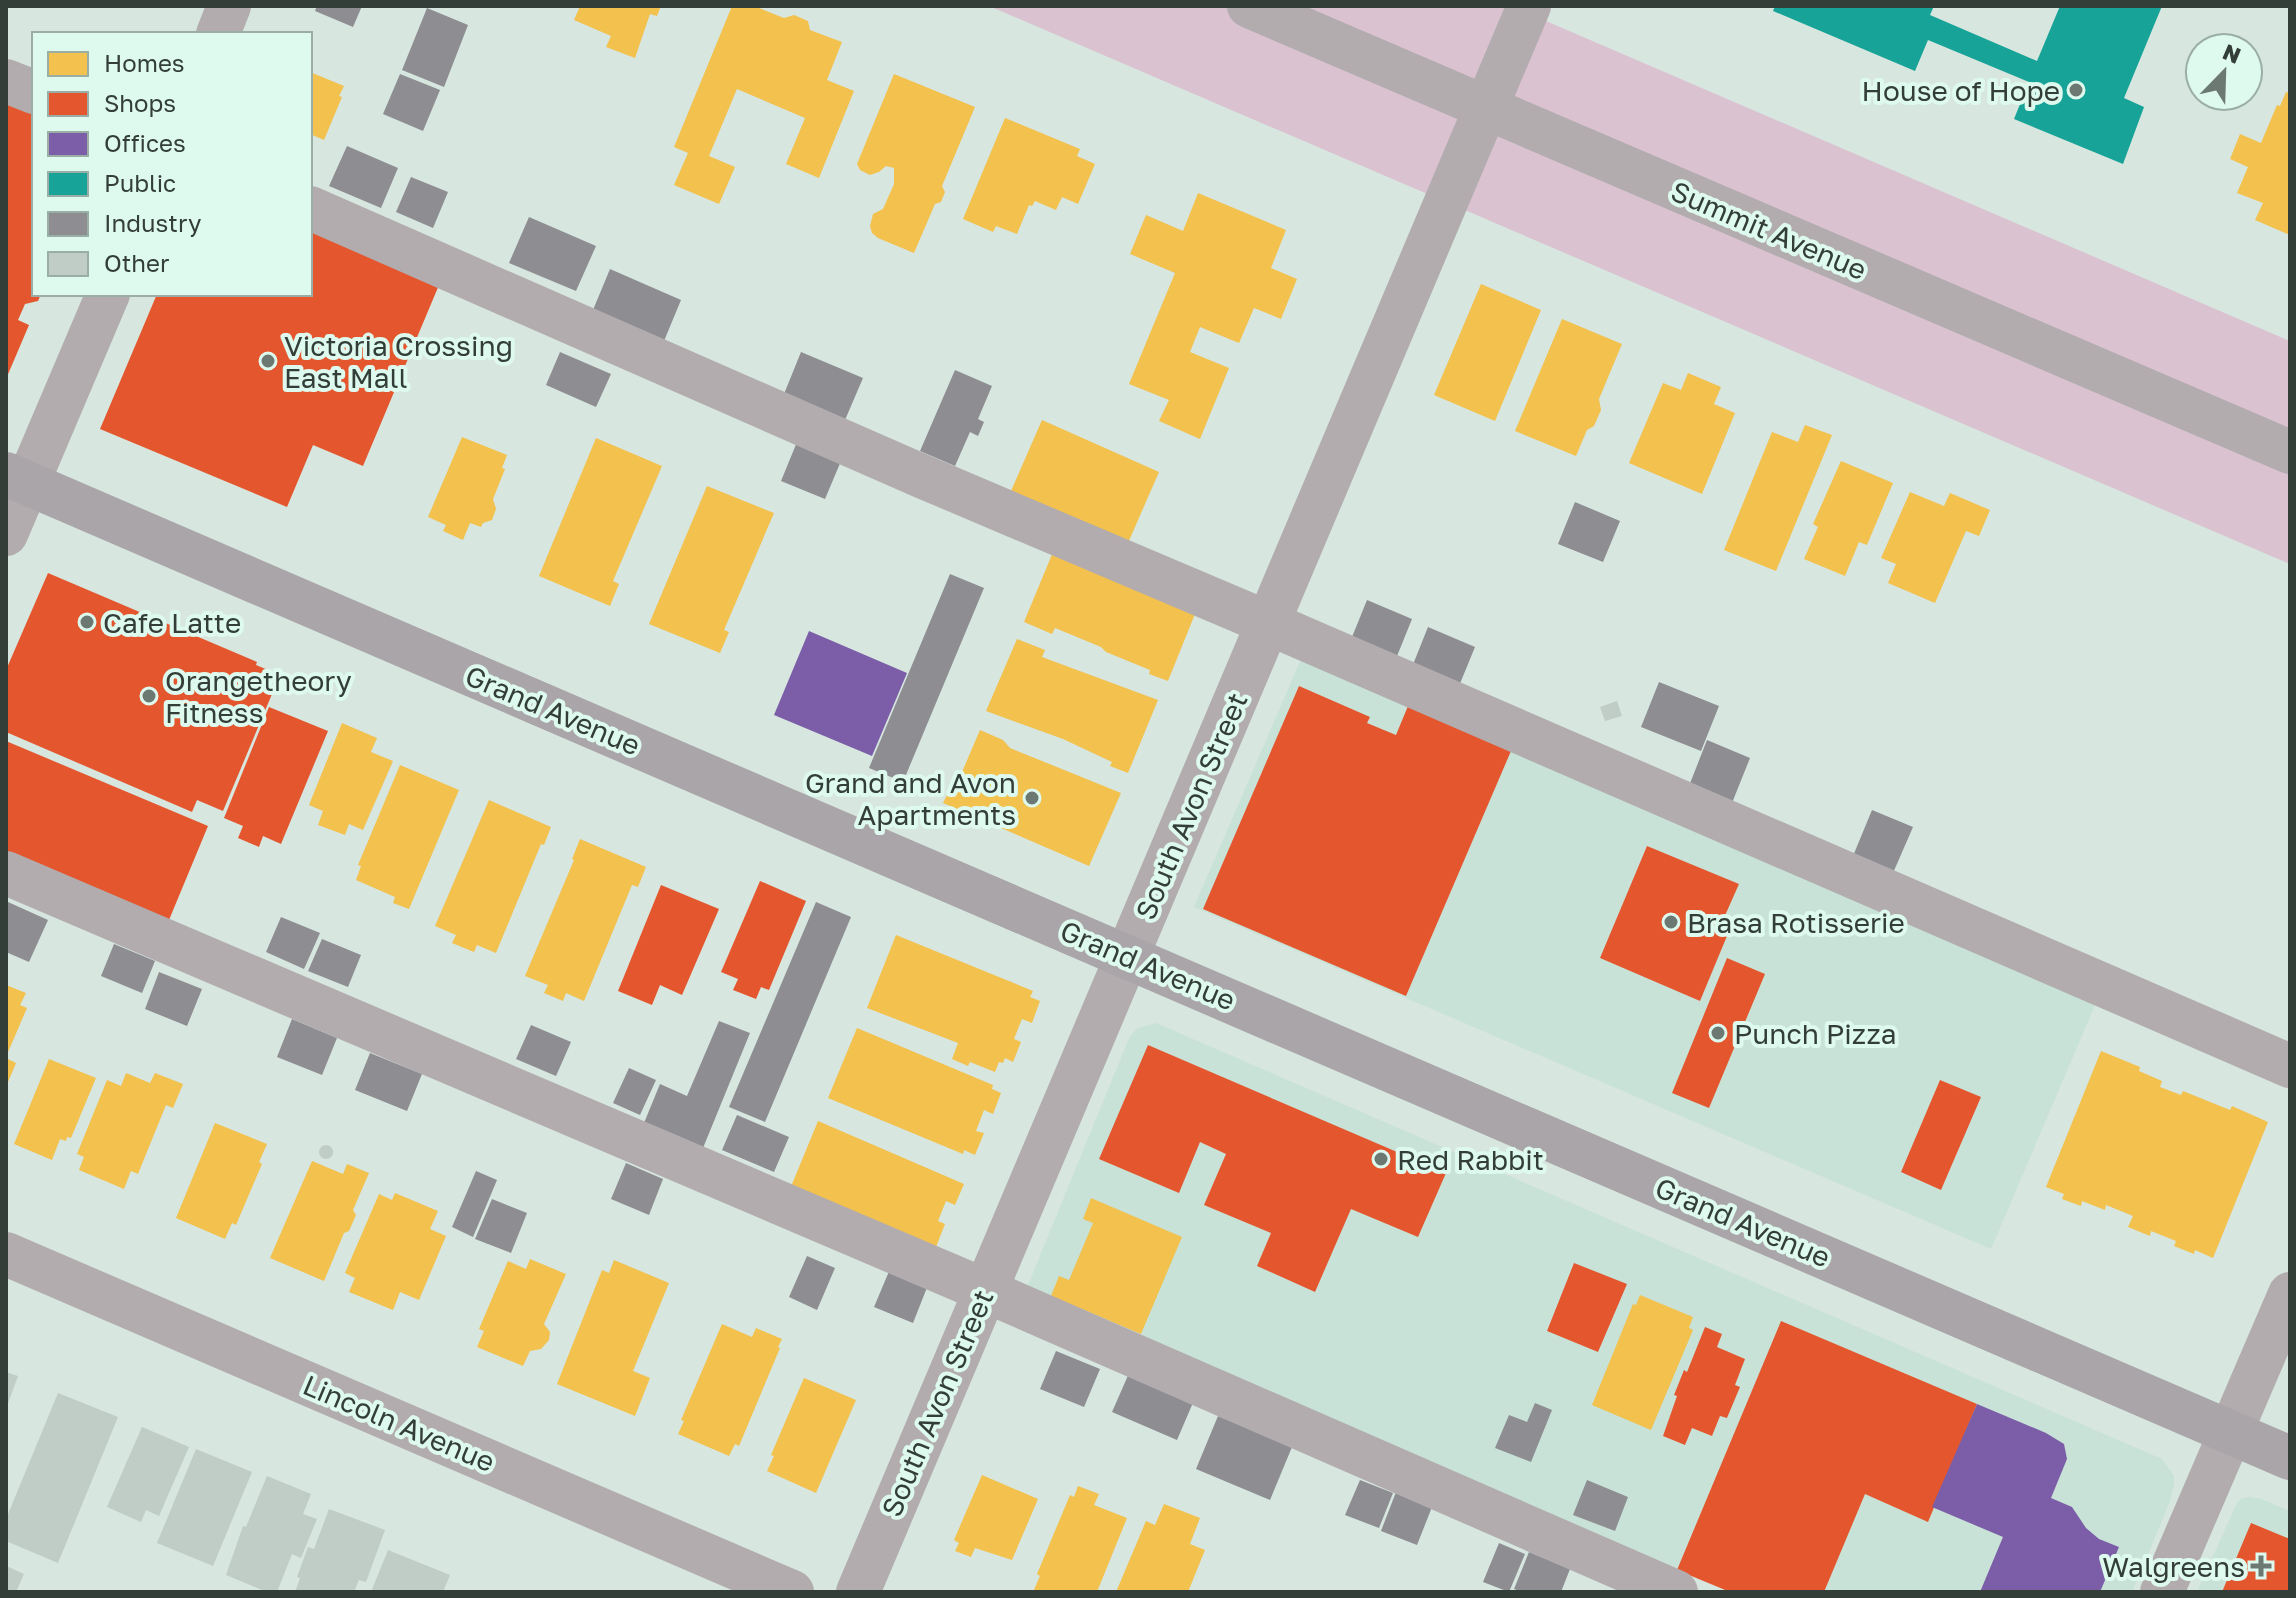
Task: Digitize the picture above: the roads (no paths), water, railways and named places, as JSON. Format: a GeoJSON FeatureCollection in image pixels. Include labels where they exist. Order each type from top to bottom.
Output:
{"type":"FeatureCollection","features":[{"type":"Feature","properties":{"kind":"main road","name":"Grand Avenue"},"geometry":{"type":"LineString","coordinates":[[17,479],[2290,1458]]}},
{"type":"Feature","properties":{"kind":"street"},"geometry":{"type":"LineString","coordinates":[[219,32],[229,6]]}},
{"type":"Feature","properties":{"kind":"street","name":"Summit Avenue"},"geometry":{"type":"LineString","coordinates":[[1249,6],[2290,452]]}},
{"type":"Feature","properties":{"kind":"street","name":"South Avon Street"},"geometry":{"type":"LineString","coordinates":[[858,1592],[1529,6]]}},
{"type":"Feature","properties":{"kind":"street"},"geometry":{"type":"LineString","coordinates":[[6,81],[32,91]]}},
{"type":"Feature","properties":{"kind":"street"},"geometry":{"type":"LineString","coordinates":[[312,209],[911,472],[1268,623],[2290,1066]]}},
{"type":"Feature","properties":{"kind":"street"},"geometry":{"type":"LineString","coordinates":[[6,534],[17,479],[107,296]]}},
{"type":"Feature","properties":{"kind":"street"},"geometry":{"type":"LineString","coordinates":[[6,873],[984,1290],[1676,1592]]}},
{"type":"Feature","properties":{"kind":"street","name":"Lincoln Avenue"},"geometry":{"type":"LineString","coordinates":[[6,1254],[792,1592]]}},
{"type":"Feature","properties":{"kind":"street"},"geometry":{"type":"LineString","coordinates":[[2162,1592],[2290,1294]]}},
{"type":"Feature","properties":{"kind":"place","name":"House of Hope"},"geometry":{"type":"Point","coordinates":[2076,90]}},
{"type":"Feature","properties":{"kind":"place","name":"Victoria Crossing East Mall"},"geometry":{"type":"Point","coordinates":[268,361]}},
{"type":"Feature","properties":{"kind":"place","name":"Cafe Latte"},"geometry":{"type":"Point","coordinates":[87,622]}},
{"type":"Feature","properties":{"kind":"place","name":"Orangetheory Fitness"},"geometry":{"type":"Point","coordinates":[149,696]}},
{"type":"Feature","properties":{"kind":"place","name":"Grand and Avon Apartments"},"geometry":{"type":"Point","coordinates":[1032,798]}},
{"type":"Feature","properties":{"kind":"place","name":"Brasa Rotisserie"},"geometry":{"type":"Point","coordinates":[1671,922]}},
{"type":"Feature","properties":{"kind":"place","name":"Punch Pizza"},"geometry":{"type":"Point","coordinates":[1718,1033]}},
{"type":"Feature","properties":{"kind":"place","name":"Red Rabbit"},"geometry":{"type":"Point","coordinates":[1381,1159]}},
{"type":"Feature","properties":{"kind":"place","name":"Walgreens"},"geometry":{"type":"Point","coordinates":[2261,1566]}}]}
